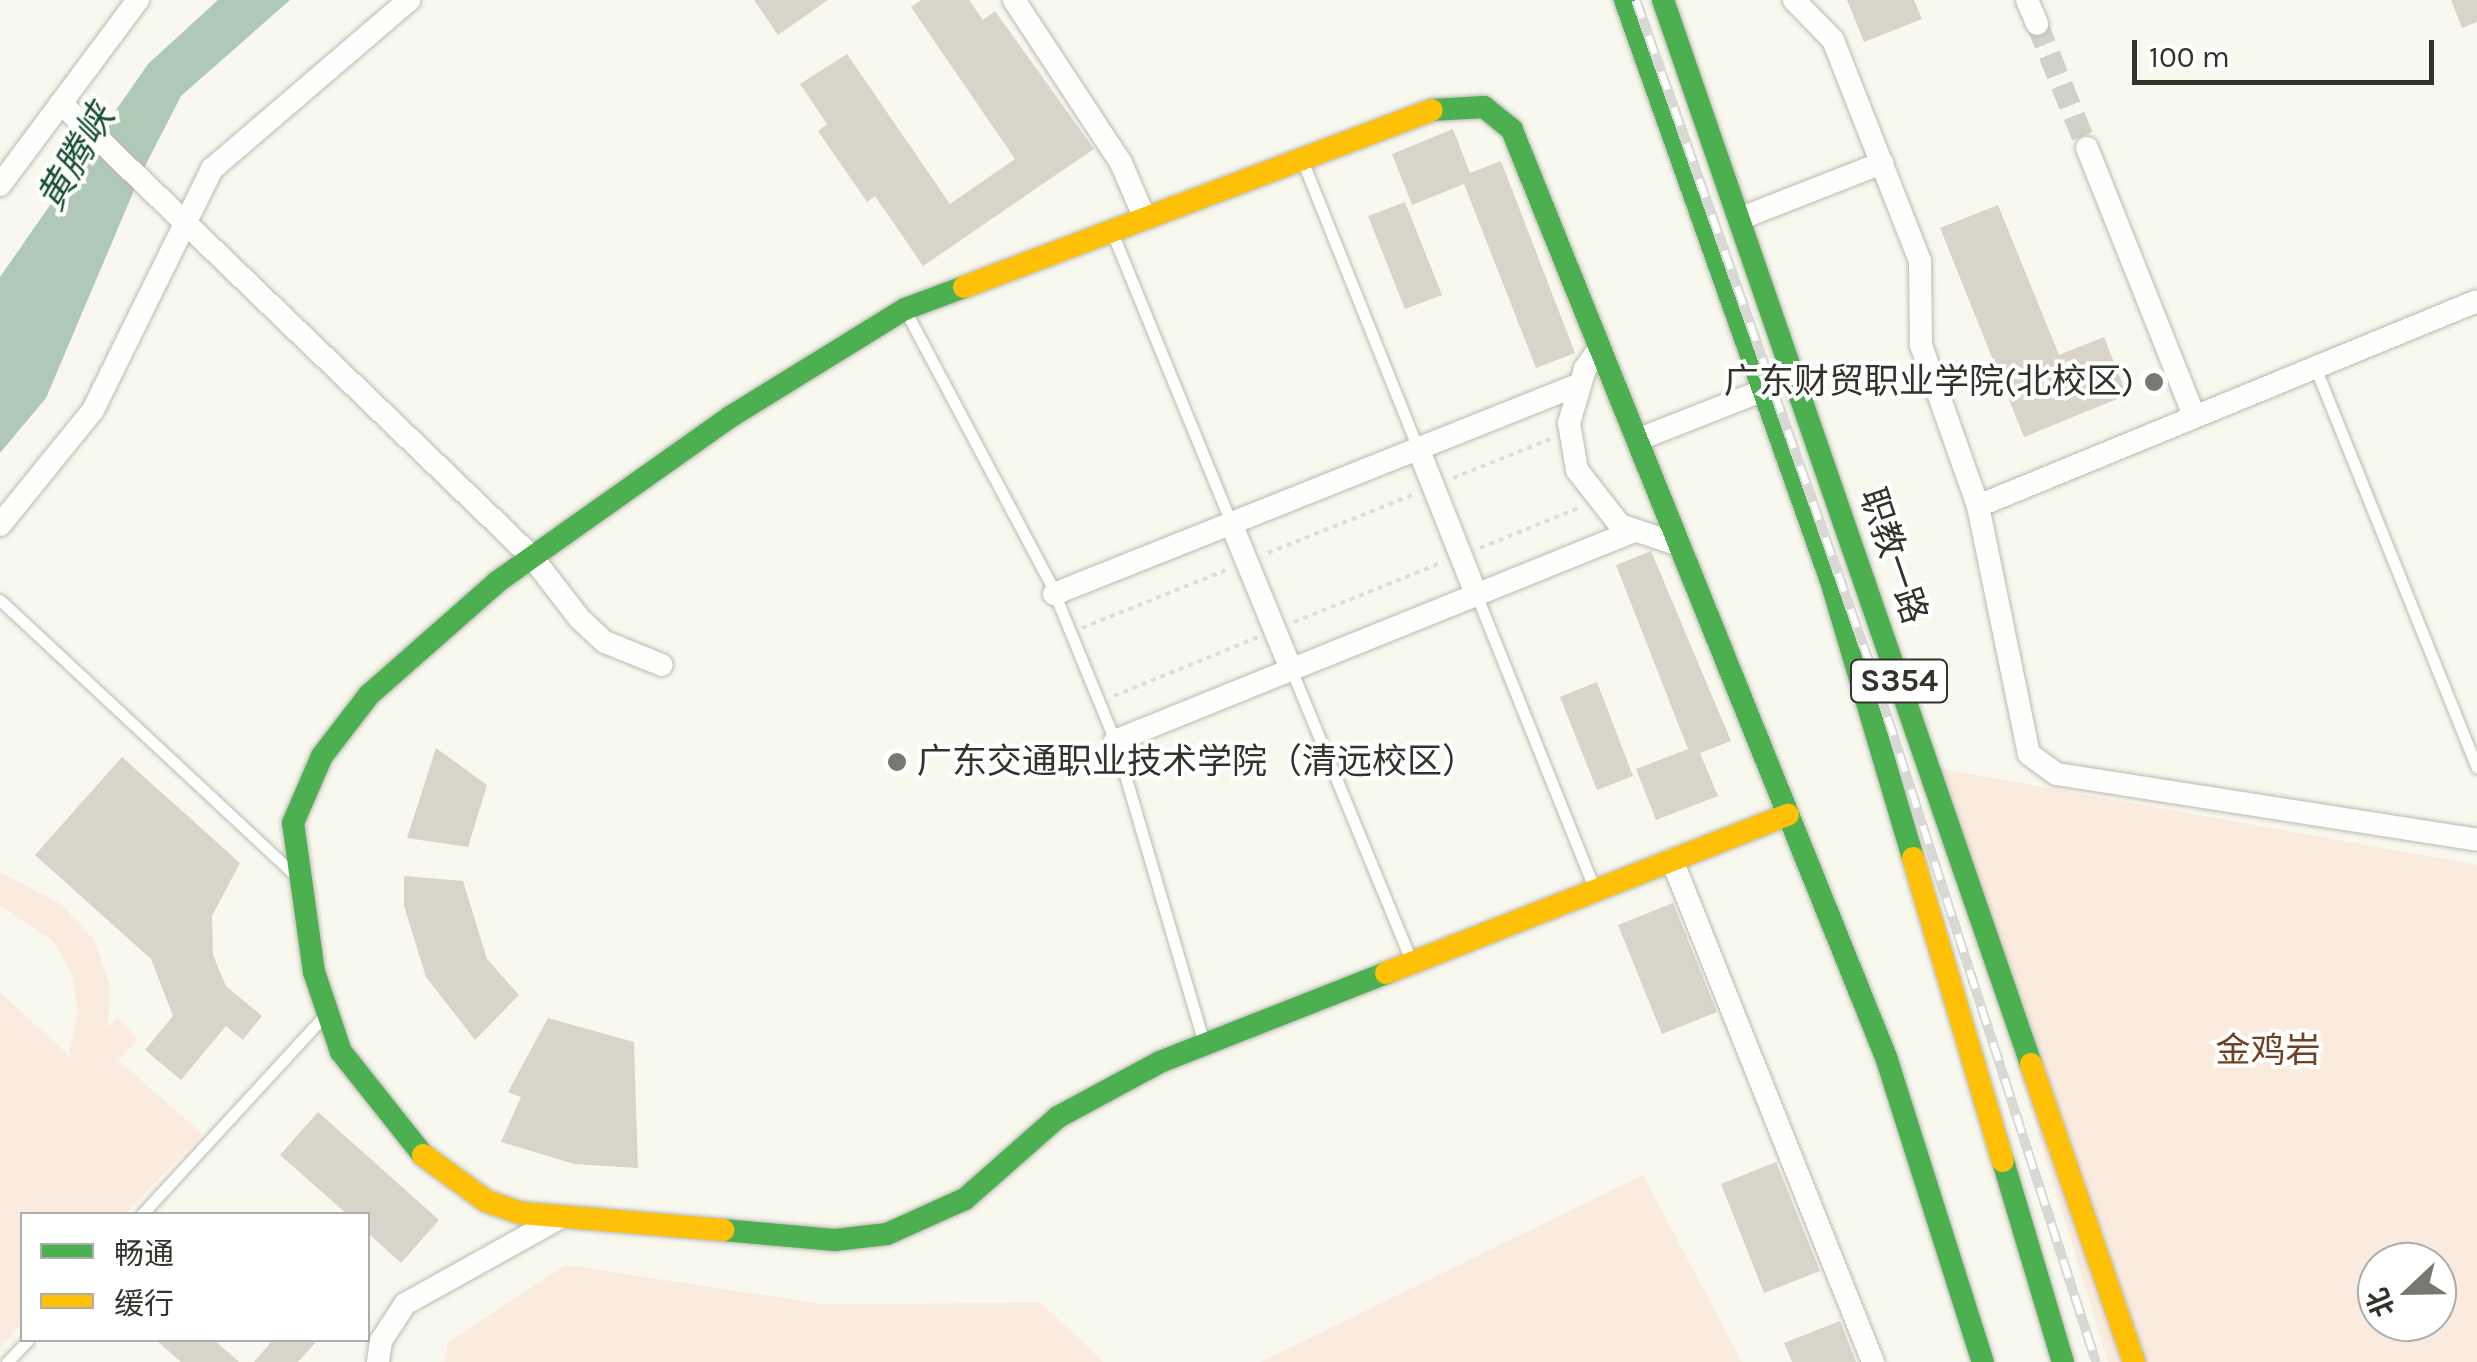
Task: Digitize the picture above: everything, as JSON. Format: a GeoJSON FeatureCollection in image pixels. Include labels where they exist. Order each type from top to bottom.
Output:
{"type":"FeatureCollection","features":[{"type":"Feature","properties":{"kind":"street"},"geometry":{"type":"LineString","coordinates":[[0,185],[138,0]]}},
{"type":"Feature","properties":{"kind":"street"},"geometry":{"type":"LineString","coordinates":[[0,525],[93,410],[212,168],[408,0]]}},
{"type":"Feature","properties":{"kind":"street"},"geometry":{"type":"LineString","coordinates":[[1014,0],[1122,163],[1143,214]]}},
{"type":"Feature","properties":{"kind":"street","name":"职教一路"},"geometry":{"type":"LineString","coordinates":[[1625,0],[1831,581],[2063,1362]]}},
{"type":"Feature","properties":{"kind":"street","name":"职教一路"},"geometry":{"type":"LineString","coordinates":[[1663,0],[2134,1362]]}},
{"type":"Feature","properties":{"kind":"street"},"geometry":{"type":"LineString","coordinates":[[1794,0],[1833,40],[1920,261],[1922,345],[1978,506],[2023,741],[2041,769],[2477,840]]}},
{"type":"Feature","properties":{"kind":"street"},"geometry":{"type":"LineString","coordinates":[[2027,0],[2037,24]]}},
{"type":"Feature","properties":{"kind":"street"},"geometry":{"type":"LineString","coordinates":[[62,102],[532,557],[605,642],[662,665]]}},
{"type":"Feature","properties":{"kind":"street"},"geometry":{"type":"LineString","coordinates":[[1788,815],[1204,1044],[1058,1117],[965,1199],[887,1234],[835,1240],[561,1217],[486,1201],[406,1141],[364,1090],[325,1016],[296,876],[293,824],[339,731],[368,695],[532,557],[730,416],[904,309],[1143,214],[1446,105],[1467,103],[1500,115],[1600,348],[1886,1056],[1983,1362]]}},
{"type":"Feature","properties":{"kind":"street"},"geometry":{"type":"LineString","coordinates":[[2087,148],[2194,416]]}},
{"type":"Feature","properties":{"kind":"street"},"geometry":{"type":"LineString","coordinates":[[1739,219],[1882,163]]}},
{"type":"Feature","properties":{"kind":"street"},"geometry":{"type":"LineString","coordinates":[[1978,506],[2477,302]]}},
{"type":"Feature","properties":{"kind":"street"},"geometry":{"type":"LineString","coordinates":[[1600,348],[1580,384],[1569,431],[1578,470],[1596,501],[1634,530],[1679,544]]}},
{"type":"Feature","properties":{"kind":"street"},"geometry":{"type":"LineString","coordinates":[[1054,594],[1580,384]]}},
{"type":"Feature","properties":{"kind":"street"},"geometry":{"type":"LineString","coordinates":[[1637,440],[1764,390]]}},
{"type":"Feature","properties":{"kind":"street"},"geometry":{"type":"LineString","coordinates":[[1418,448],[1476,594]]}},
{"type":"Feature","properties":{"kind":"street"},"geometry":{"type":"LineString","coordinates":[[1231,522],[1292,669]]}},
{"type":"Feature","properties":{"kind":"street"},"geometry":{"type":"LineString","coordinates":[[1114,740],[1634,530]]}},
{"type":"Feature","properties":{"kind":"street"},"geometry":{"type":"LineString","coordinates":[[1672,860],[1873,1362]]}},
{"type":"Feature","properties":{"kind":"street"},"geometry":{"type":"LineString","coordinates":[[378,1362],[381,1341],[406,1304],[561,1217]]}},
{"type":"Feature","properties":{"kind":"lane"},"geometry":{"type":"LineString","coordinates":[[1301,158],[1418,448]]}},
{"type":"Feature","properties":{"kind":"lane"},"geometry":{"type":"LineString","coordinates":[[1110,228],[1231,522]]}},
{"type":"Feature","properties":{"kind":"lane"},"geometry":{"type":"LineString","coordinates":[[904,309],[1054,594],[1114,740],[1204,1044]]}},
{"type":"Feature","properties":{"kind":"lane"},"geometry":{"type":"LineString","coordinates":[[2315,367],[2477,768]]}},
{"type":"Feature","properties":{"kind":"lane"},"geometry":{"type":"LineString","coordinates":[[1476,594],[1595,890]]}},
{"type":"Feature","properties":{"kind":"lane"},"geometry":{"type":"LineString","coordinates":[[0,600],[296,876]]}},
{"type":"Feature","properties":{"kind":"lane"},"geometry":{"type":"LineString","coordinates":[[1292,669],[1412,963]]}},
{"type":"Feature","properties":{"kind":"lane"},"geometry":{"type":"LineString","coordinates":[[144,1212],[325,1016]]}},
{"type":"Feature","properties":{"kind":"lane"},"geometry":{"type":"LineString","coordinates":[[7,1362],[26,1342]]}},
{"type":"Feature","properties":{"kind":"path"},"geometry":{"type":"LineString","coordinates":[[1070,633],[1569,431]]}},
{"type":"Feature","properties":{"kind":"path"},"geometry":{"type":"LineString","coordinates":[[1098,702],[1596,501]]}},
{"type":"Feature","properties":{"kind":"green space","name":"金鸡岩"},"geometry":{"type":"Polygon","coordinates":[[[1926,766],[2477,865],[2477,1362],[2108,1362],[1926,766]]]}},
{"type":"Feature","properties":{"kind":"green space"},"geometry":{"type":"Polygon","coordinates":[[[0,872],[61,904],[94,940],[110,986],[108,1028],[117,1018],[138,1039],[118,1060],[202,1134],[127,1212],[20,1212],[20,1325],[0,1347],[0,992],[69,1056],[78,1012],[72,974],[53,941],[0,906],[0,872]]]}},
{"type":"Feature","properties":{"kind":"green space"},"geometry":{"type":"Polygon","coordinates":[[[1643,1175],[1742,1362],[1261,1362],[1643,1175]]]}},
{"type":"Feature","properties":{"kind":"green space"},"geometry":{"type":"Polygon","coordinates":[[[566,1265],[822,1304],[1041,1303],[1103,1362],[445,1362],[447,1343],[566,1265]]]}},
{"type":"Feature","properties":{"kind":"shaded area"},"geometry":{"type":"Polygon","coordinates":[[[218,0],[290,0],[181,96],[141,174],[46,398],[0,453],[0,277],[148,64],[218,0]]]}},
{"type":"Feature","properties":{"kind":"building"},"geometry":{"type":"Polygon","coordinates":[[[754,0],[828,0],[778,35],[754,0]]]}},
{"type":"Feature","properties":{"kind":"building"},"geometry":{"type":"Polygon","coordinates":[[[921,0],[969,0],[983,20],[995,11],[1094,149],[923,266],[875,196],[867,202],[818,131],[827,124],[800,84],[847,54],[950,204],[1015,159],[911,7],[921,0]]]}},
{"type":"Feature","properties":{"kind":"building"},"geometry":{"type":"Polygon","coordinates":[[[1847,0],[1914,0],[1922,19],[1864,42],[1847,0]]]}},
{"type":"Feature","properties":{"kind":"building"},"geometry":{"type":"Polygon","coordinates":[[[2451,0],[2477,0],[2477,22],[2462,28],[2451,0]]]}},
{"type":"Feature","properties":{"kind":"building"},"geometry":{"type":"Polygon","coordinates":[[[1453,129],[1470,173],[1501,161],[1575,353],[1536,368],[1464,184],[1412,205],[1392,154],[1453,129]]]}},
{"type":"Feature","properties":{"kind":"building"},"geometry":{"type":"Polygon","coordinates":[[[1405,202],[1442,295],[1405,309],[1368,216],[1405,202]]]}},
{"type":"Feature","properties":{"kind":"building"},"geometry":{"type":"Polygon","coordinates":[[[1998,205],[2059,355],[2104,337],[2127,395],[2024,437],[1940,228],[1998,205]]]}},
{"type":"Feature","properties":{"kind":"building"},"geometry":{"type":"Polygon","coordinates":[[[1651,551],[1731,741],[1700,753],[1718,796],[1656,820],[1636,769],[1688,749],[1616,565],[1651,551]]]}},
{"type":"Feature","properties":{"kind":"building"},"geometry":{"type":"Polygon","coordinates":[[[1597,682],[1633,776],[1597,790],[1560,697],[1597,682]]]}},
{"type":"Feature","properties":{"kind":"building"},"geometry":{"type":"Polygon","coordinates":[[[436,748],[487,785],[468,847],[407,838],[436,748]]]}},
{"type":"Feature","properties":{"kind":"building"},"geometry":{"type":"Polygon","coordinates":[[[122,757],[240,863],[212,916],[213,955],[226,986],[262,1016],[243,1040],[226,1026],[181,1080],[145,1050],[173,1016],[151,959],[35,855],[122,757]]]}},
{"type":"Feature","properties":{"kind":"building"},"geometry":{"type":"Polygon","coordinates":[[[404,876],[463,881],[487,959],[519,995],[475,1040],[426,977],[404,906],[404,876]]]}},
{"type":"Feature","properties":{"kind":"building"},"geometry":{"type":"Polygon","coordinates":[[[1673,903],[1717,1012],[1662,1034],[1618,925],[1673,903]]]}},
{"type":"Feature","properties":{"kind":"building"},"geometry":{"type":"Polygon","coordinates":[[[548,1018],[634,1042],[638,1168],[574,1164],[501,1142],[521,1097],[508,1092],[548,1018]]]}},
{"type":"Feature","properties":{"kind":"building"},"geometry":{"type":"Polygon","coordinates":[[[318,1112],[439,1220],[401,1263],[370,1235],[370,1212],[345,1212],[280,1155],[318,1112]]]}},
{"type":"Feature","properties":{"kind":"building"},"geometry":{"type":"Polygon","coordinates":[[[1776,1162],[1820,1271],[1764,1293],[1721,1184],[1776,1162]]]}},
{"type":"Feature","properties":{"kind":"building"},"geometry":{"type":"Polygon","coordinates":[[[1840,1321],[1856,1362],[1792,1362],[1784,1343],[1840,1321]]]}},
{"type":"Feature","properties":{"kind":"building"},"geometry":{"type":"Polygon","coordinates":[[[158,1342],[216,1342],[239,1362],[181,1362],[158,1342]]]}},
{"type":"Feature","properties":{"kind":"building"},"geometry":{"type":"Polygon","coordinates":[[[271,1342],[316,1342],[298,1362],[254,1362],[271,1342]]]}},
{"type":"Feature","properties":{"kind":"tunnel"},"geometry":{"type":"LineString","coordinates":[[2037,24],[2087,148]]}},
{"type":"Feature","properties":{"kind":"railway"},"geometry":{"type":"LineString","coordinates":[[1636,0],[1876,681],[2096,1362]]}},
{"type":"Feature","properties":{"kind":"traffic: fast"},"geometry":{"type":"LineString","coordinates":[[1625,0],[1831,581],[1913,858]]}},
{"type":"Feature","properties":{"kind":"traffic: fast"},"geometry":{"type":"LineString","coordinates":[[1663,0],[2031,1064]]}},
{"type":"Feature","properties":{"kind":"traffic: fast"},"geometry":{"type":"LineString","coordinates":[[1432,110],[1484,107],[1512,130],[1886,1057],[1983,1362]]}},
{"type":"Feature","properties":{"kind":"traffic: fast"},"geometry":{"type":"LineString","coordinates":[[423,1155],[341,1052],[314,972],[293,823],[322,756],[369,695],[497,582],[730,417],[905,309],[964,287]]}},
{"type":"Feature","properties":{"kind":"traffic: fast"},"geometry":{"type":"LineString","coordinates":[[723,1230],[835,1240],[887,1234],[965,1199],[1058,1117],[1160,1062],[1386,973]]}},
{"type":"Feature","properties":{"kind":"traffic: fast"},"geometry":{"type":"LineString","coordinates":[[2003,1161],[2063,1362]]}},
{"type":"Feature","properties":{"kind":"traffic: slow"},"geometry":{"type":"LineString","coordinates":[[964,287],[1432,110]]}},
{"type":"Feature","properties":{"kind":"traffic: slow"},"geometry":{"type":"LineString","coordinates":[[1386,973],[1788,815]]}},
{"type":"Feature","properties":{"kind":"traffic: slow"},"geometry":{"type":"LineString","coordinates":[[1913,858],[2003,1161]]}},
{"type":"Feature","properties":{"kind":"traffic: slow"},"geometry":{"type":"LineString","coordinates":[[2031,1064],[2134,1362]]}},
{"type":"Feature","properties":{"kind":"traffic: slow"},"geometry":{"type":"LineString","coordinates":[[423,1155],[486,1201],[521,1213],[723,1230]]}},
{"type":"Feature","properties":{"kind":"place","name":"广东财贸职业学院(北校区)"},"geometry":{"type":"Point","coordinates":[2154,382]}},
{"type":"Feature","properties":{"kind":"place","name":"广东交通职业技术学院（清远校区）"},"geometry":{"type":"Point","coordinates":[897,762]}},
{"type":"Feature","properties":{"kind":"water label","name":"黄腾峡"},"geometry":{"type":"Point","coordinates":[76,158]}}]}
